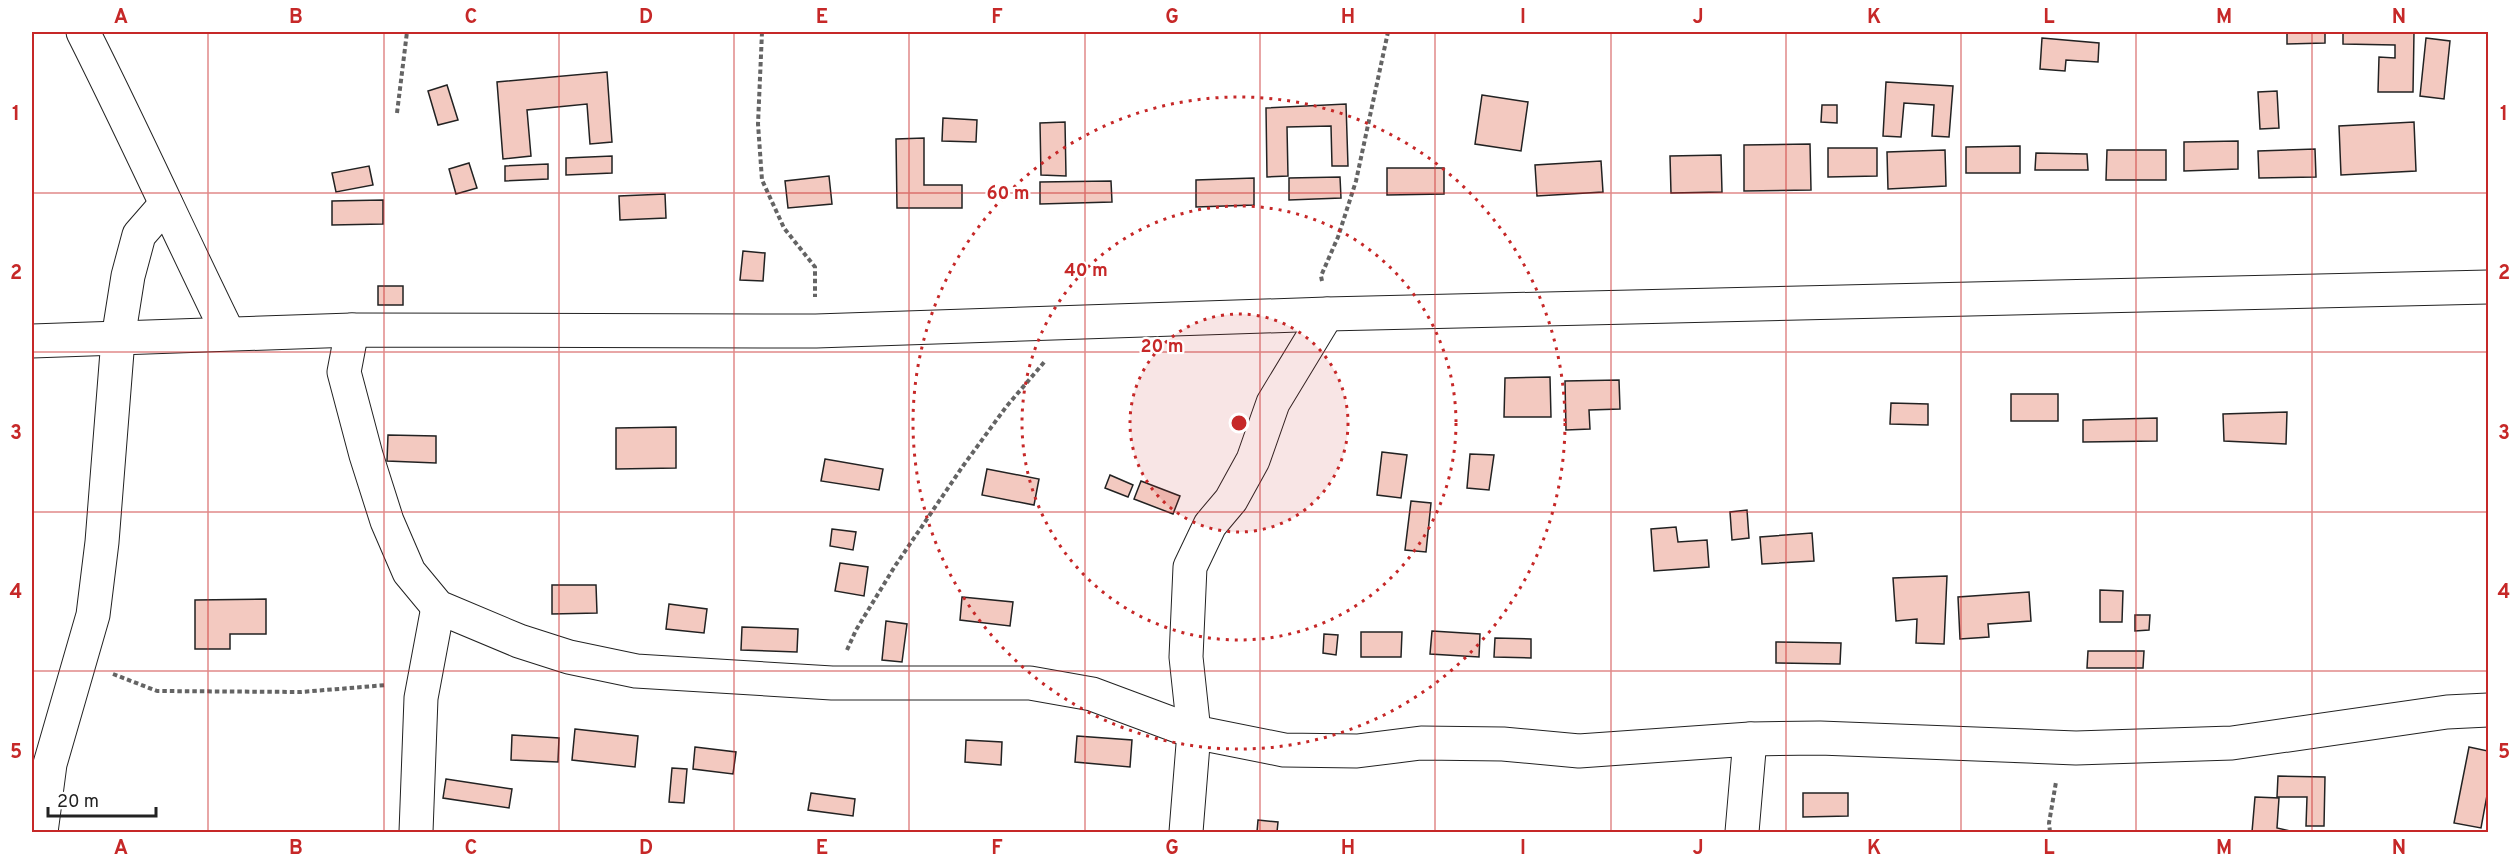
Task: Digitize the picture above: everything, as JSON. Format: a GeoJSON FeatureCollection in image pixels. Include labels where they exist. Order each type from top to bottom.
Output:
{"type":"FeatureCollection","features":[{"type":"Feature","properties":{"kind":"street"},"geometry":{"type":"LineString","coordinates":[[83,32],[139,143],[228,333]]}},
{"type":"Feature","properties":{"kind":"street"},"geometry":{"type":"LineString","coordinates":[[41,832],[50,764],[93,615],[102,542],[118,339],[128,276],[139,235],[166,204]]}},
{"type":"Feature","properties":{"kind":"street"},"geometry":{"type":"LineString","coordinates":[[32,341],[352,330],[816,331],[1085,324],[1327,314],[2488,287]]}},
{"type":"Feature","properties":{"kind":"street"},"geometry":{"type":"LineString","coordinates":[[1186,832],[1194,732],[1186,657],[1190,567],[1210,525],[1231,500],[1253,460],[1273,403],[1327,314]]}},
{"type":"Feature","properties":{"kind":"street"},"geometry":{"type":"LineString","coordinates":[[352,330],[344,372],[369,466],[387,521],[409,572],[438,607],[519,641],[568,657],[636,671],[832,683],[1030,683],[1092,694],[1194,732],[1284,750],[1357,752],[1421,743],[1503,744],[1579,751],[1750,739],[1820,738],[2076,748],[2232,743],[2447,712],[2488,710]]}},
{"type":"Feature","properties":{"kind":"street"},"geometry":{"type":"LineString","coordinates":[[416,832],[421,698],[438,607]]}},
{"type":"Feature","properties":{"kind":"street"},"geometry":{"type":"LineString","coordinates":[[1742,832],[1750,739]]}},
{"type":"Feature","properties":{"kind":"path"},"geometry":{"type":"LineString","coordinates":[[397,113],[407,32]]}},
{"type":"Feature","properties":{"kind":"path"},"geometry":{"type":"LineString","coordinates":[[762,32],[758,124],[762,180],[784,228],[815,267],[816,331]]}},
{"type":"Feature","properties":{"kind":"path"},"geometry":{"type":"LineString","coordinates":[[1327,314],[1321,276],[1338,237],[1356,181],[1388,32]]}},
{"type":"Feature","properties":{"kind":"path"},"geometry":{"type":"LineString","coordinates":[[832,683],[856,630],[895,566],[963,466],[1039,366],[1085,324]]}},
{"type":"Feature","properties":{"kind":"path"},"geometry":{"type":"LineString","coordinates":[[84,640],[113,674],[157,691],[255,692],[384,687],[428,659]]}},
{"type":"Feature","properties":{"kind":"path"},"geometry":{"type":"LineString","coordinates":[[2050,832],[2053,793],[2057,776],[2062,765],[2076,748]]}},
{"type":"Feature","properties":{"kind":"building"},"geometry":{"type":"Polygon","coordinates":[[[2287,32],[2325,32],[2325,43],[2287,44],[2287,32]]]}},
{"type":"Feature","properties":{"kind":"building"},"geometry":{"type":"Polygon","coordinates":[[[2343,32],[2414,32],[2413,92],[2378,92],[2379,57],[2395,58],[2395,45],[2343,44],[2343,32]]]}},
{"type":"Feature","properties":{"kind":"building"},"geometry":{"type":"Polygon","coordinates":[[[2042,38],[2099,43],[2098,62],[2066,60],[2065,71],[2040,69],[2042,38]]]}},
{"type":"Feature","properties":{"kind":"building"},"geometry":{"type":"Polygon","coordinates":[[[2426,38],[2450,41],[2444,99],[2420,96],[2426,38]]]}},
{"type":"Feature","properties":{"kind":"building"},"geometry":{"type":"Polygon","coordinates":[[[607,72],[612,142],[590,144],[587,104],[527,110],[531,156],[503,159],[497,82],[607,72]]]}},
{"type":"Feature","properties":{"kind":"building"},"geometry":{"type":"Polygon","coordinates":[[[1886,82],[1953,86],[1949,137],[1932,136],[1934,105],[1904,103],[1901,137],[1883,136],[1886,82]]]}},
{"type":"Feature","properties":{"kind":"building"},"geometry":{"type":"Polygon","coordinates":[[[447,85],[458,120],[438,125],[428,91],[447,85]]]}},
{"type":"Feature","properties":{"kind":"building"},"geometry":{"type":"Polygon","coordinates":[[[2277,91],[2279,128],[2260,129],[2258,92],[2277,91]]]}},
{"type":"Feature","properties":{"kind":"building"},"geometry":{"type":"Polygon","coordinates":[[[1482,95],[1528,102],[1521,151],[1475,144],[1482,95]]]}},
{"type":"Feature","properties":{"kind":"building"},"geometry":{"type":"Polygon","coordinates":[[[1346,104],[1348,166],[1332,166],[1331,126],[1287,127],[1288,176],[1267,177],[1266,108],[1346,104]]]}},
{"type":"Feature","properties":{"kind":"building"},"geometry":{"type":"Polygon","coordinates":[[[1822,105],[1837,105],[1837,123],[1821,122],[1822,105]]]}},
{"type":"Feature","properties":{"kind":"building"},"geometry":{"type":"Polygon","coordinates":[[[943,118],[977,120],[976,142],[942,141],[943,118]]]}},
{"type":"Feature","properties":{"kind":"building"},"geometry":{"type":"Polygon","coordinates":[[[1065,122],[1066,176],[1041,175],[1040,123],[1065,122]]]}},
{"type":"Feature","properties":{"kind":"building"},"geometry":{"type":"Polygon","coordinates":[[[2414,122],[2416,171],[2341,175],[2339,126],[2414,122]]]}},
{"type":"Feature","properties":{"kind":"building"},"geometry":{"type":"Polygon","coordinates":[[[924,138],[924,185],[962,185],[962,208],[897,208],[896,139],[924,138]]]}},
{"type":"Feature","properties":{"kind":"building"},"geometry":{"type":"Polygon","coordinates":[[[2238,141],[2238,169],[2184,171],[2184,142],[2238,141]]]}},
{"type":"Feature","properties":{"kind":"building"},"geometry":{"type":"Polygon","coordinates":[[[1810,144],[1811,190],[1744,191],[1744,145],[1810,144]]]}},
{"type":"Feature","properties":{"kind":"building"},"geometry":{"type":"Polygon","coordinates":[[[2020,146],[2020,173],[1966,173],[1966,147],[2020,146]]]}},
{"type":"Feature","properties":{"kind":"building"},"geometry":{"type":"Polygon","coordinates":[[[1828,148],[1877,148],[1877,176],[1828,177],[1828,148]]]}},
{"type":"Feature","properties":{"kind":"building"},"geometry":{"type":"Polygon","coordinates":[[[2315,149],[2316,177],[2259,178],[2258,151],[2315,149]]]}},
{"type":"Feature","properties":{"kind":"building"},"geometry":{"type":"Polygon","coordinates":[[[1945,150],[1946,186],[1888,189],[1887,152],[1945,150]]]}},
{"type":"Feature","properties":{"kind":"building"},"geometry":{"type":"Polygon","coordinates":[[[2107,150],[2166,150],[2166,180],[2106,180],[2107,150]]]}},
{"type":"Feature","properties":{"kind":"building"},"geometry":{"type":"Polygon","coordinates":[[[2036,153],[2087,154],[2088,170],[2035,170],[2036,153]]]}},
{"type":"Feature","properties":{"kind":"building"},"geometry":{"type":"Polygon","coordinates":[[[1721,155],[1722,192],[1671,193],[1670,156],[1721,155]]]}},
{"type":"Feature","properties":{"kind":"building"},"geometry":{"type":"Polygon","coordinates":[[[612,156],[612,173],[566,175],[566,158],[612,156]]]}},
{"type":"Feature","properties":{"kind":"building"},"geometry":{"type":"Polygon","coordinates":[[[1601,161],[1603,192],[1537,196],[1535,165],[1601,161]]]}},
{"type":"Feature","properties":{"kind":"building"},"geometry":{"type":"Polygon","coordinates":[[[469,163],[477,188],[456,194],[449,169],[469,163]]]}},
{"type":"Feature","properties":{"kind":"building"},"geometry":{"type":"Polygon","coordinates":[[[548,164],[548,179],[505,181],[505,166],[548,164]]]}},
{"type":"Feature","properties":{"kind":"building"},"geometry":{"type":"Polygon","coordinates":[[[369,166],[373,185],[336,192],[332,173],[369,166]]]}},
{"type":"Feature","properties":{"kind":"building"},"geometry":{"type":"Polygon","coordinates":[[[1387,168],[1444,168],[1444,194],[1387,195],[1387,168]]]}},
{"type":"Feature","properties":{"kind":"building"},"geometry":{"type":"Polygon","coordinates":[[[829,176],[832,204],[788,208],[785,181],[829,176]]]}},
{"type":"Feature","properties":{"kind":"building"},"geometry":{"type":"Polygon","coordinates":[[[1340,177],[1341,198],[1289,200],[1289,178],[1340,177]]]}},
{"type":"Feature","properties":{"kind":"building"},"geometry":{"type":"Polygon","coordinates":[[[1254,178],[1254,205],[1196,207],[1196,180],[1254,178]]]}},
{"type":"Feature","properties":{"kind":"building"},"geometry":{"type":"Polygon","coordinates":[[[1111,181],[1112,202],[1040,204],[1040,182],[1111,181]]]}},
{"type":"Feature","properties":{"kind":"building"},"geometry":{"type":"Polygon","coordinates":[[[665,194],[666,218],[620,220],[619,196],[665,194]]]}},
{"type":"Feature","properties":{"kind":"building"},"geometry":{"type":"Polygon","coordinates":[[[383,200],[383,224],[332,225],[332,201],[383,200]]]}},
{"type":"Feature","properties":{"kind":"building"},"geometry":{"type":"Polygon","coordinates":[[[743,251],[765,253],[763,281],[740,280],[743,251]]]}},
{"type":"Feature","properties":{"kind":"building"},"geometry":{"type":"Polygon","coordinates":[[[378,286],[403,286],[403,305],[378,305],[378,286]]]}},
{"type":"Feature","properties":{"kind":"building"},"geometry":{"type":"Polygon","coordinates":[[[1550,377],[1551,417],[1504,417],[1505,378],[1550,377]]]}},
{"type":"Feature","properties":{"kind":"building"},"geometry":{"type":"Polygon","coordinates":[[[1619,380],[1620,409],[1589,410],[1590,429],[1566,430],[1565,381],[1619,380]]]}},
{"type":"Feature","properties":{"kind":"building"},"geometry":{"type":"Polygon","coordinates":[[[2011,394],[2058,394],[2058,421],[2011,421],[2011,394]]]}},
{"type":"Feature","properties":{"kind":"building"},"geometry":{"type":"Polygon","coordinates":[[[1891,403],[1928,404],[1928,425],[1890,424],[1891,403]]]}},
{"type":"Feature","properties":{"kind":"building"},"geometry":{"type":"Polygon","coordinates":[[[2287,412],[2286,444],[2224,441],[2223,414],[2287,412]]]}},
{"type":"Feature","properties":{"kind":"building"},"geometry":{"type":"Polygon","coordinates":[[[2157,418],[2157,441],[2083,442],[2083,420],[2157,418]]]}},
{"type":"Feature","properties":{"kind":"building"},"geometry":{"type":"Polygon","coordinates":[[[676,427],[676,468],[616,469],[616,428],[676,427]]]}},
{"type":"Feature","properties":{"kind":"building"},"geometry":{"type":"Polygon","coordinates":[[[388,435],[436,436],[436,463],[387,461],[388,435]]]}},
{"type":"Feature","properties":{"kind":"building"},"geometry":{"type":"Polygon","coordinates":[[[1382,452],[1407,455],[1401,498],[1377,495],[1382,452]]]}},
{"type":"Feature","properties":{"kind":"building"},"geometry":{"type":"Polygon","coordinates":[[[1470,454],[1494,455],[1489,490],[1467,488],[1470,454]]]}},
{"type":"Feature","properties":{"kind":"building"},"geometry":{"type":"Polygon","coordinates":[[[825,459],[883,469],[879,490],[821,481],[825,459]]]}},
{"type":"Feature","properties":{"kind":"building"},"geometry":{"type":"Polygon","coordinates":[[[987,469],[1039,479],[1034,505],[982,495],[987,469]]]}},
{"type":"Feature","properties":{"kind":"building"},"geometry":{"type":"Polygon","coordinates":[[[1110,475],[1133,485],[1128,497],[1105,488],[1110,475]]]}},
{"type":"Feature","properties":{"kind":"building"},"geometry":{"type":"Polygon","coordinates":[[[1141,481],[1180,496],[1173,514],[1134,499],[1141,481]]]}},
{"type":"Feature","properties":{"kind":"building"},"geometry":{"type":"Polygon","coordinates":[[[1411,501],[1431,503],[1426,552],[1405,550],[1411,501]]]}},
{"type":"Feature","properties":{"kind":"building"},"geometry":{"type":"Polygon","coordinates":[[[1747,510],[1749,538],[1732,540],[1730,512],[1747,510]]]}},
{"type":"Feature","properties":{"kind":"building"},"geometry":{"type":"Polygon","coordinates":[[[1676,527],[1678,542],[1707,540],[1709,567],[1654,571],[1651,529],[1676,527]]]}},
{"type":"Feature","properties":{"kind":"building"},"geometry":{"type":"Polygon","coordinates":[[[832,529],[856,532],[853,550],[830,546],[832,529]]]}},
{"type":"Feature","properties":{"kind":"building"},"geometry":{"type":"Polygon","coordinates":[[[1812,533],[1814,561],[1762,564],[1760,537],[1812,533]]]}},
{"type":"Feature","properties":{"kind":"building"},"geometry":{"type":"Polygon","coordinates":[[[840,563],[868,567],[864,596],[835,591],[840,563]]]}},
{"type":"Feature","properties":{"kind":"building"},"geometry":{"type":"Polygon","coordinates":[[[1947,576],[1944,644],[1916,643],[1917,619],[1896,621],[1893,578],[1947,576]]]}},
{"type":"Feature","properties":{"kind":"building"},"geometry":{"type":"Polygon","coordinates":[[[552,585],[596,585],[597,613],[552,614],[552,585]]]}},
{"type":"Feature","properties":{"kind":"building"},"geometry":{"type":"Polygon","coordinates":[[[2100,590],[2123,591],[2122,622],[2100,622],[2100,590]]]}},
{"type":"Feature","properties":{"kind":"building"},"geometry":{"type":"Polygon","coordinates":[[[2029,592],[2031,621],[1988,624],[1989,637],[1960,639],[1958,597],[2029,592]]]}},
{"type":"Feature","properties":{"kind":"building"},"geometry":{"type":"Polygon","coordinates":[[[962,597],[1013,602],[1010,626],[960,620],[962,597]]]}},
{"type":"Feature","properties":{"kind":"building"},"geometry":{"type":"Polygon","coordinates":[[[266,599],[266,634],[230,634],[230,649],[195,649],[195,600],[266,599]]]}},
{"type":"Feature","properties":{"kind":"building"},"geometry":{"type":"Polygon","coordinates":[[[669,604],[707,609],[704,633],[666,629],[669,604]]]}},
{"type":"Feature","properties":{"kind":"building"},"geometry":{"type":"Polygon","coordinates":[[[2135,615],[2150,615],[2149,630],[2135,631],[2135,615]]]}},
{"type":"Feature","properties":{"kind":"building"},"geometry":{"type":"Polygon","coordinates":[[[886,621],[907,624],[902,662],[882,660],[886,621]]]}},
{"type":"Feature","properties":{"kind":"building"},"geometry":{"type":"Polygon","coordinates":[[[742,627],[798,629],[797,652],[741,650],[742,627]]]}},
{"type":"Feature","properties":{"kind":"building"},"geometry":{"type":"Polygon","coordinates":[[[1432,631],[1480,634],[1479,657],[1430,654],[1432,631]]]}},
{"type":"Feature","properties":{"kind":"building"},"geometry":{"type":"Polygon","coordinates":[[[1361,632],[1402,632],[1401,657],[1361,657],[1361,632]]]}},
{"type":"Feature","properties":{"kind":"building"},"geometry":{"type":"Polygon","coordinates":[[[1324,634],[1338,635],[1336,655],[1323,653],[1324,634]]]}},
{"type":"Feature","properties":{"kind":"building"},"geometry":{"type":"Polygon","coordinates":[[[1495,638],[1531,639],[1531,658],[1494,657],[1495,638]]]}},
{"type":"Feature","properties":{"kind":"building"},"geometry":{"type":"Polygon","coordinates":[[[1776,642],[1841,643],[1840,664],[1776,663],[1776,642]]]}},
{"type":"Feature","properties":{"kind":"building"},"geometry":{"type":"Polygon","coordinates":[[[2088,651],[2144,651],[2143,668],[2087,668],[2088,651]]]}},
{"type":"Feature","properties":{"kind":"building"},"geometry":{"type":"Polygon","coordinates":[[[575,729],[638,736],[635,767],[572,760],[575,729]]]}},
{"type":"Feature","properties":{"kind":"building"},"geometry":{"type":"Polygon","coordinates":[[[512,735],[559,738],[558,762],[511,760],[512,735]]]}},
{"type":"Feature","properties":{"kind":"building"},"geometry":{"type":"Polygon","coordinates":[[[1077,736],[1132,740],[1130,767],[1075,762],[1077,736]]]}},
{"type":"Feature","properties":{"kind":"building"},"geometry":{"type":"Polygon","coordinates":[[[966,740],[1002,742],[1001,765],[965,762],[966,740]]]}},
{"type":"Feature","properties":{"kind":"building"},"geometry":{"type":"Polygon","coordinates":[[[695,747],[736,752],[733,774],[693,769],[695,747]]]}},
{"type":"Feature","properties":{"kind":"building"},"geometry":{"type":"Polygon","coordinates":[[[2469,747],[2488,751],[2488,790],[2481,828],[2454,823],[2469,747]]]}},
{"type":"Feature","properties":{"kind":"building"},"geometry":{"type":"Polygon","coordinates":[[[672,768],[687,769],[684,803],[669,802],[672,768]]]}},
{"type":"Feature","properties":{"kind":"building"},"geometry":{"type":"Polygon","coordinates":[[[2278,776],[2325,777],[2324,826],[2306,826],[2307,797],[2277,797],[2278,776]]]}},
{"type":"Feature","properties":{"kind":"building"},"geometry":{"type":"Polygon","coordinates":[[[446,779],[512,789],[509,808],[443,798],[446,779]]]}},
{"type":"Feature","properties":{"kind":"building"},"geometry":{"type":"Polygon","coordinates":[[[811,793],[855,799],[853,816],[808,810],[811,793]]]}},
{"type":"Feature","properties":{"kind":"building"},"geometry":{"type":"Polygon","coordinates":[[[1803,793],[1848,793],[1848,816],[1803,817],[1803,793]]]}},
{"type":"Feature","properties":{"kind":"building"},"geometry":{"type":"Polygon","coordinates":[[[2255,797],[2279,798],[2277,828],[2294,832],[2252,832],[2255,797]]]}},
{"type":"Feature","properties":{"kind":"building"},"geometry":{"type":"Polygon","coordinates":[[[1258,820],[1278,822],[1277,832],[1257,832],[1258,820]]]}}]}
